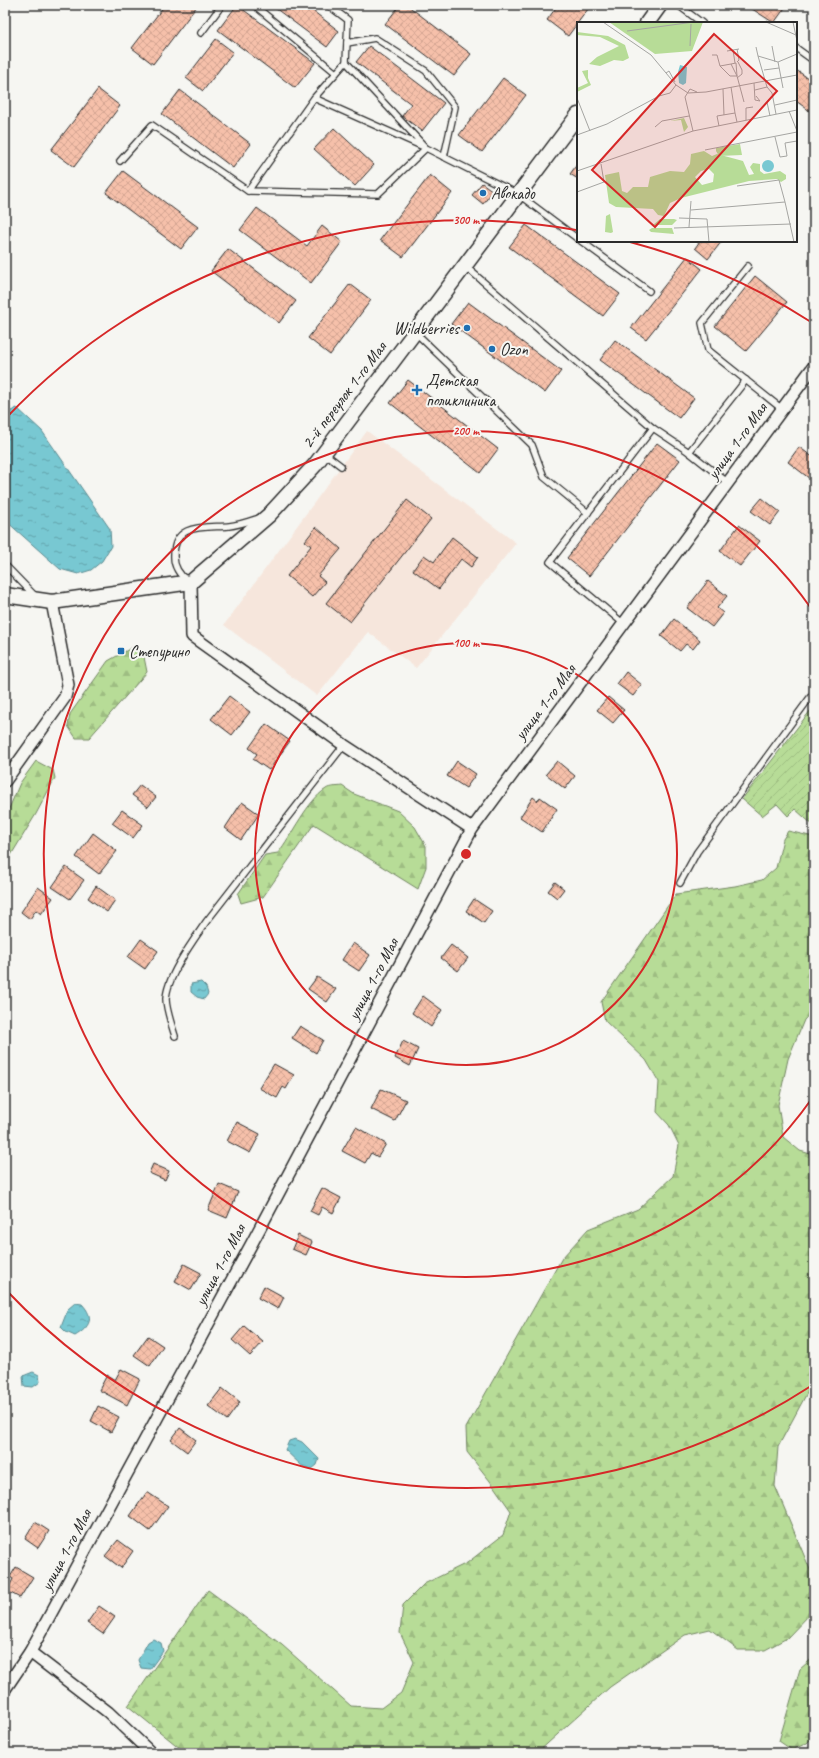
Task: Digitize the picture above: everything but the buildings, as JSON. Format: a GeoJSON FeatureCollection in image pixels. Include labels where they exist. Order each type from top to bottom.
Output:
{"type":"FeatureCollection","features":[{"type":"Feature","properties":{"kind":"street"},"geometry":{"type":"LineString","coordinates":[[648,22],[660,5]]}},
{"type":"Feature","properties":{"kind":"street","name":"2-й переулок 1-го Мая"},"geometry":{"type":"LineString","coordinates":[[191,582],[269,515],[297,485],[324,452],[577,115]]}},
{"type":"Feature","properties":{"kind":"street","name":"улица 1-го Мая"},"geometry":{"type":"LineString","coordinates":[[5,1689],[30,1652],[248,1250],[472,829],[814,366]]}},
{"type":"Feature","properties":{"kind":"street"},"geometry":{"type":"LineString","coordinates":[[5,595],[45,601],[191,582],[192,636],[344,746],[472,829]]}},
{"type":"Feature","properties":{"kind":"street"},"geometry":{"type":"LineString","coordinates":[[5,781],[65,697],[68,685],[45,601]]}},
{"type":"Feature","properties":{"kind":"street"},"geometry":{"type":"LineString","coordinates":[[30,1652],[108,1712],[151,1753]]}},
{"type":"Feature","properties":{"kind":"lane"},"geometry":{"type":"LineString","coordinates":[[201,33],[222,5]]}},
{"type":"Feature","properties":{"kind":"lane"},"geometry":{"type":"LineString","coordinates":[[254,5],[336,73]]}},
{"type":"Feature","properties":{"kind":"lane"},"geometry":{"type":"LineString","coordinates":[[248,191],[314,98],[346,62],[348,20],[328,5]]}},
{"type":"Feature","properties":{"kind":"lane"},"geometry":{"type":"LineString","coordinates":[[678,5],[701,22]]}},
{"type":"Feature","properties":{"kind":"lane"},"geometry":{"type":"LineString","coordinates":[[347,43],[376,38],[426,71],[455,107],[444,157]]}},
{"type":"Feature","properties":{"kind":"lane"},"geometry":{"type":"LineString","coordinates":[[797,49],[814,61]]}},
{"type":"Feature","properties":{"kind":"lane"},"geometry":{"type":"LineString","coordinates":[[346,62],[426,148]]}},
{"type":"Feature","properties":{"kind":"lane"},"geometry":{"type":"LineString","coordinates":[[314,98],[426,148],[518,194],[577,238]]}},
{"type":"Feature","properties":{"kind":"lane"},"geometry":{"type":"LineString","coordinates":[[120,161],[152,125],[248,191],[378,194],[426,148]]}},
{"type":"Feature","properties":{"kind":"lane"},"geometry":{"type":"LineString","coordinates":[[582,242],[649,291]]}},
{"type":"Feature","properties":{"kind":"lane"},"geometry":{"type":"LineString","coordinates":[[464,266],[653,428],[689,452],[727,482]]}},
{"type":"Feature","properties":{"kind":"lane"},"geometry":{"type":"LineString","coordinates":[[748,266],[702,323],[708,350],[782,409]]}},
{"type":"Feature","properties":{"kind":"lane"},"geometry":{"type":"LineString","coordinates":[[414,331],[532,445],[544,478],[588,513]]}},
{"type":"Feature","properties":{"kind":"lane"},"geometry":{"type":"LineString","coordinates":[[689,452],[746,380]]}},
{"type":"Feature","properties":{"kind":"lane"},"geometry":{"type":"LineString","coordinates":[[624,624],[550,562],[653,428]]}},
{"type":"Feature","properties":{"kind":"lane"},"geometry":{"type":"LineString","coordinates":[[324,452],[341,466]]}},
{"type":"Feature","properties":{"kind":"lane"},"geometry":{"type":"LineString","coordinates":[[191,582],[183,577],[177,569],[174,560],[174,550],[177,541],[183,534],[191,528],[232,526],[269,515]]}},
{"type":"Feature","properties":{"kind":"lane"},"geometry":{"type":"LineString","coordinates":[[5,565],[45,601]]}},
{"type":"Feature","properties":{"kind":"lane"},"geometry":{"type":"LineString","coordinates":[[680,883],[697,852],[814,692]]}},
{"type":"Feature","properties":{"kind":"lane"},"geometry":{"type":"LineString","coordinates":[[175,1036],[166,1000],[173,976],[185,953],[206,922],[344,746]]}},
{"type":"Feature","properties":{"kind":"shaded area"},"geometry":{"type":"Polygon","coordinates":[[[367,431],[516,543],[416,668],[368,632],[317,696],[224,625],[367,431]]]}},
{"type":"Feature","properties":{"kind":"green space"},"geometry":{"type":"Polygon","coordinates":[[[133,647],[144,657],[147,672],[89,738],[76,738],[68,726],[70,714],[108,661],[133,647]]]}},
{"type":"Feature","properties":{"kind":"green space"},"geometry":{"type":"Polygon","coordinates":[[[814,706],[814,826],[795,809],[788,816],[777,804],[762,816],[742,799],[814,706]]]}},
{"type":"Feature","properties":{"kind":"green space"},"geometry":{"type":"Polygon","coordinates":[[[36,761],[53,770],[55,778],[36,814],[5,865],[5,818],[20,783],[36,761]]]}},
{"type":"Feature","properties":{"kind":"green space"},"geometry":{"type":"Polygon","coordinates":[[[342,786],[354,794],[398,811],[415,827],[426,846],[426,867],[418,889],[314,824],[263,897],[241,903],[238,894],[265,855],[278,853],[306,810],[319,794],[328,788],[342,786]]]}},
{"type":"Feature","properties":{"kind":"green space"},"geometry":{"type":"Polygon","coordinates":[[[788,831],[814,837],[814,1009],[804,1020],[788,1059],[778,1105],[783,1137],[800,1151],[814,1155],[814,1380],[778,1447],[775,1486],[814,1579],[811,1613],[787,1638],[765,1650],[738,1650],[710,1629],[685,1635],[610,1687],[537,1753],[186,1753],[128,1706],[208,1590],[282,1645],[351,1706],[381,1708],[401,1693],[414,1662],[400,1633],[403,1605],[424,1584],[467,1563],[503,1535],[511,1511],[467,1452],[466,1428],[562,1258],[588,1229],[638,1209],[673,1176],[679,1145],[669,1125],[657,1112],[659,1082],[646,1060],[605,1021],[601,1002],[676,894],[735,886],[762,880],[776,868],[783,839],[788,831]]]}},
{"type":"Feature","properties":{"kind":"green space"},"geometry":{"type":"Polygon","coordinates":[[[814,1657],[814,1736],[807,1743],[792,1750],[779,1741],[800,1669],[814,1657]]]}},
{"type":"Feature","properties":{"kind":"water"},"geometry":{"type":"Polygon","coordinates":[[[17,408],[42,431],[110,529],[111,546],[102,561],[91,570],[78,574],[60,569],[5,520],[5,414],[17,408]]]}},
{"type":"Feature","properties":{"kind":"water"},"geometry":{"type":"Polygon","coordinates":[[[201,982],[206,987],[208,994],[204,999],[197,997],[191,992],[191,984],[201,982]]]}},
{"type":"Feature","properties":{"kind":"water"},"geometry":{"type":"Polygon","coordinates":[[[75,1303],[82,1304],[86,1309],[89,1322],[80,1333],[75,1336],[66,1332],[61,1327],[68,1309],[75,1303]]]}},
{"type":"Feature","properties":{"kind":"water"},"geometry":{"type":"Polygon","coordinates":[[[33,1372],[39,1375],[40,1382],[33,1387],[24,1386],[23,1376],[33,1372]]]}},
{"type":"Feature","properties":{"kind":"water"},"geometry":{"type":"Polygon","coordinates":[[[295,1439],[302,1442],[319,1459],[317,1465],[312,1469],[302,1466],[285,1450],[289,1441],[295,1439]]]}},
{"type":"Feature","properties":{"kind":"water"},"geometry":{"type":"Polygon","coordinates":[[[153,1639],[161,1643],[163,1651],[150,1669],[141,1668],[138,1660],[148,1642],[153,1639]]]}},
{"type":"Feature","properties":{"kind":"place","name":"Авокадо"},"geometry":{"type":"Point","coordinates":[483,193]}},
{"type":"Feature","properties":{"kind":"place","name":"Wildberries"},"geometry":{"type":"Point","coordinates":[467,328]}},
{"type":"Feature","properties":{"kind":"place","name":"Ozon"},"geometry":{"type":"Point","coordinates":[492,349]}},
{"type":"Feature","properties":{"kind":"place","name":"Детская поликлиника"},"geometry":{"type":"Point","coordinates":[417,390]}},
{"type":"Feature","properties":{"kind":"place","name":"Степурино"},"geometry":{"type":"Point","coordinates":[121,651]}}]}
